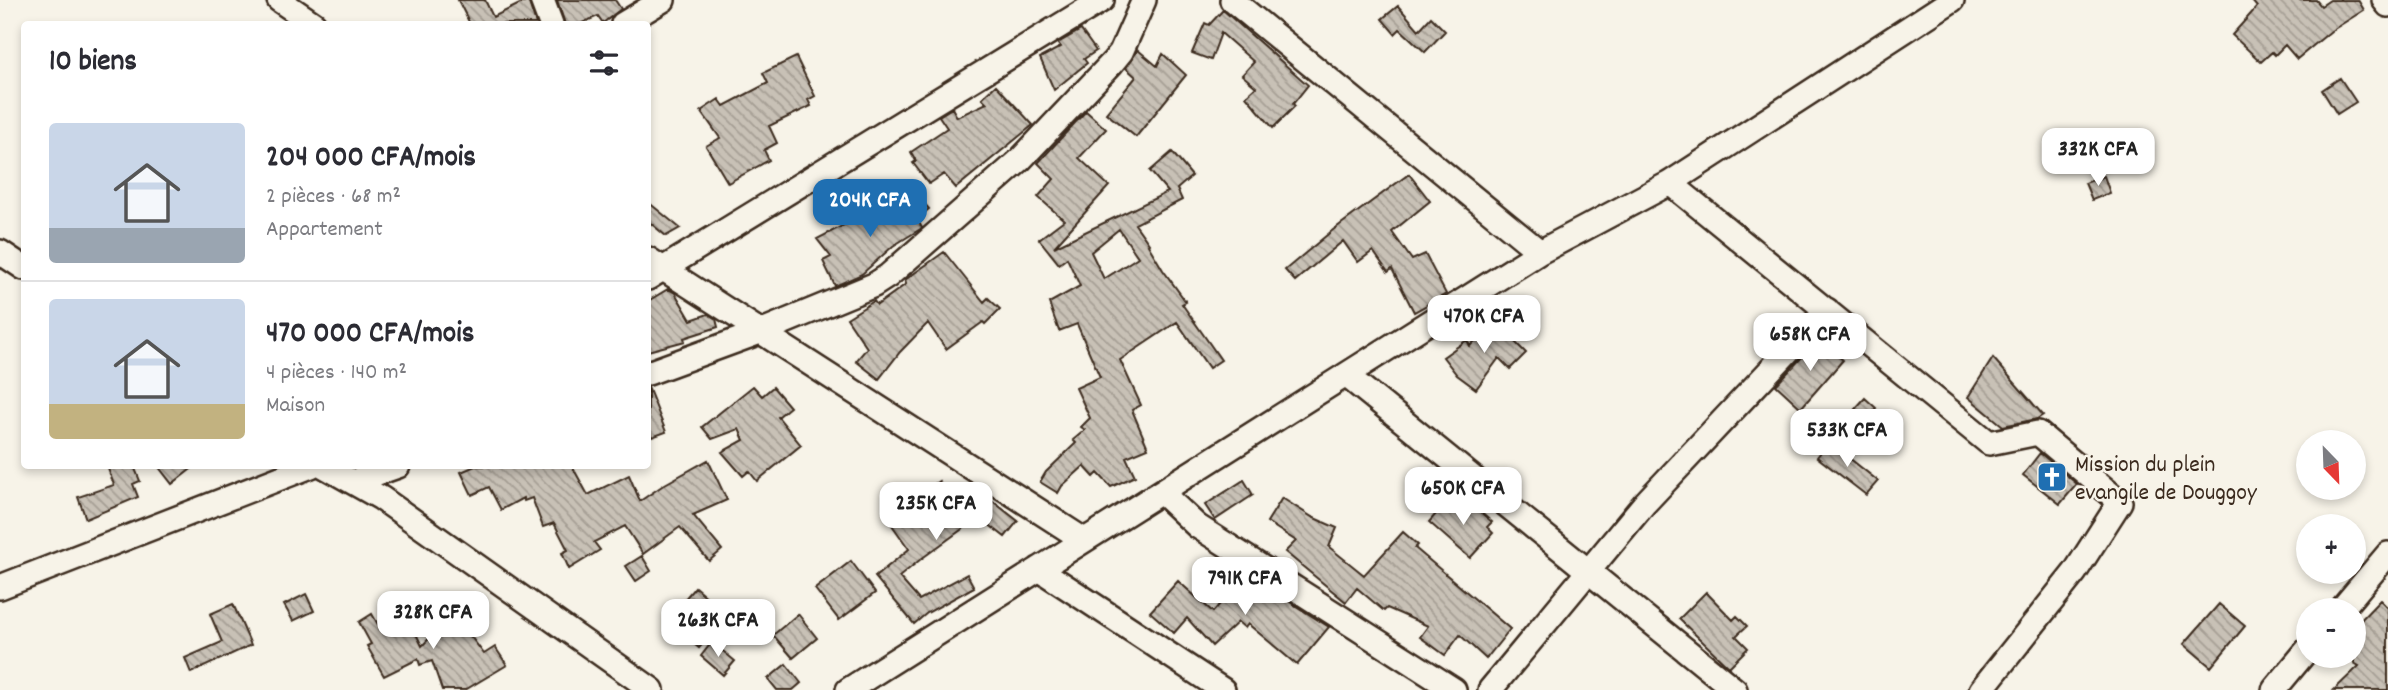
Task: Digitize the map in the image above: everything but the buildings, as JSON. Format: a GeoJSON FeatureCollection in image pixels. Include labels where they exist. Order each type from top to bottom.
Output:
{"type":"FeatureCollection","features":[{"type":"Feature","properties":{"kind":"street"},"geometry":{"type":"LineString","coordinates":[[279,0],[310,21]]}},
{"type":"Feature","properties":{"kind":"street"},"geometry":{"type":"LineString","coordinates":[[542,0],[550,21]]}},
{"type":"Feature","properties":{"kind":"street"},"geometry":{"type":"LineString","coordinates":[[628,21],[663,0]]}},
{"type":"Feature","properties":{"kind":"street"},"geometry":{"type":"LineString","coordinates":[[1084,540],[760,332],[652,269],[1102,0]]}},
{"type":"Feature","properties":{"kind":"street"},"geometry":{"type":"LineString","coordinates":[[651,372],[760,332],[874,285],[904,262],[1020,159],[1112,64],[1121,52],[1144,0]]}},
{"type":"Feature","properties":{"kind":"street"},"geometry":{"type":"LineString","coordinates":[[1232,0],[1540,252]]}},
{"type":"Feature","properties":{"kind":"street"},"geometry":{"type":"LineString","coordinates":[[848,690],[1540,252],[1670,183],[1952,0]]}},
{"type":"Feature","properties":{"kind":"street"},"geometry":{"type":"LineString","coordinates":[[2384,0],[2388,5]]}},
{"type":"Feature","properties":{"kind":"street"},"geometry":{"type":"LineString","coordinates":[[1670,183],[1989,443],[2038,433],[2120,502],[2075,572],[1981,690]]}},
{"type":"Feature","properties":{"kind":"street"},"geometry":{"type":"LineString","coordinates":[[0,252],[21,266]]}},
{"type":"Feature","properties":{"kind":"street"},"geometry":{"type":"LineString","coordinates":[[1490,690],[1645,503],[1827,310]]}},
{"type":"Feature","properties":{"kind":"street"},"geometry":{"type":"LineString","coordinates":[[1346,375],[1735,690]]}},
{"type":"Feature","properties":{"kind":"street"},"geometry":{"type":"LineString","coordinates":[[0,587],[303,469]]}},
{"type":"Feature","properties":{"kind":"street"},"geometry":{"type":"LineString","coordinates":[[330,469],[382,498],[652,690]]}},
{"type":"Feature","properties":{"kind":"street"},"geometry":{"type":"LineString","coordinates":[[355,481],[389,469]]}},
{"type":"Feature","properties":{"kind":"street"},"geometry":{"type":"LineString","coordinates":[[1161,492],[1197,526],[1454,690]]}},
{"type":"Feature","properties":{"kind":"street"},"geometry":{"type":"LineString","coordinates":[[2351,598],[2388,554]]}},
{"type":"Feature","properties":{"kind":"street"},"geometry":{"type":"LineString","coordinates":[[1039,569],[1223,690]]}},
{"type":"Feature","properties":{"kind":"street"},"geometry":{"type":"LineString","coordinates":[[2282,687],[2296,667]]}},
{"type":"Feature","properties":{"kind":"place","name":"Mission du plein evangile de Douggoy"},"geometry":{"type":"Point","coordinates":[2052,477]}}]}
